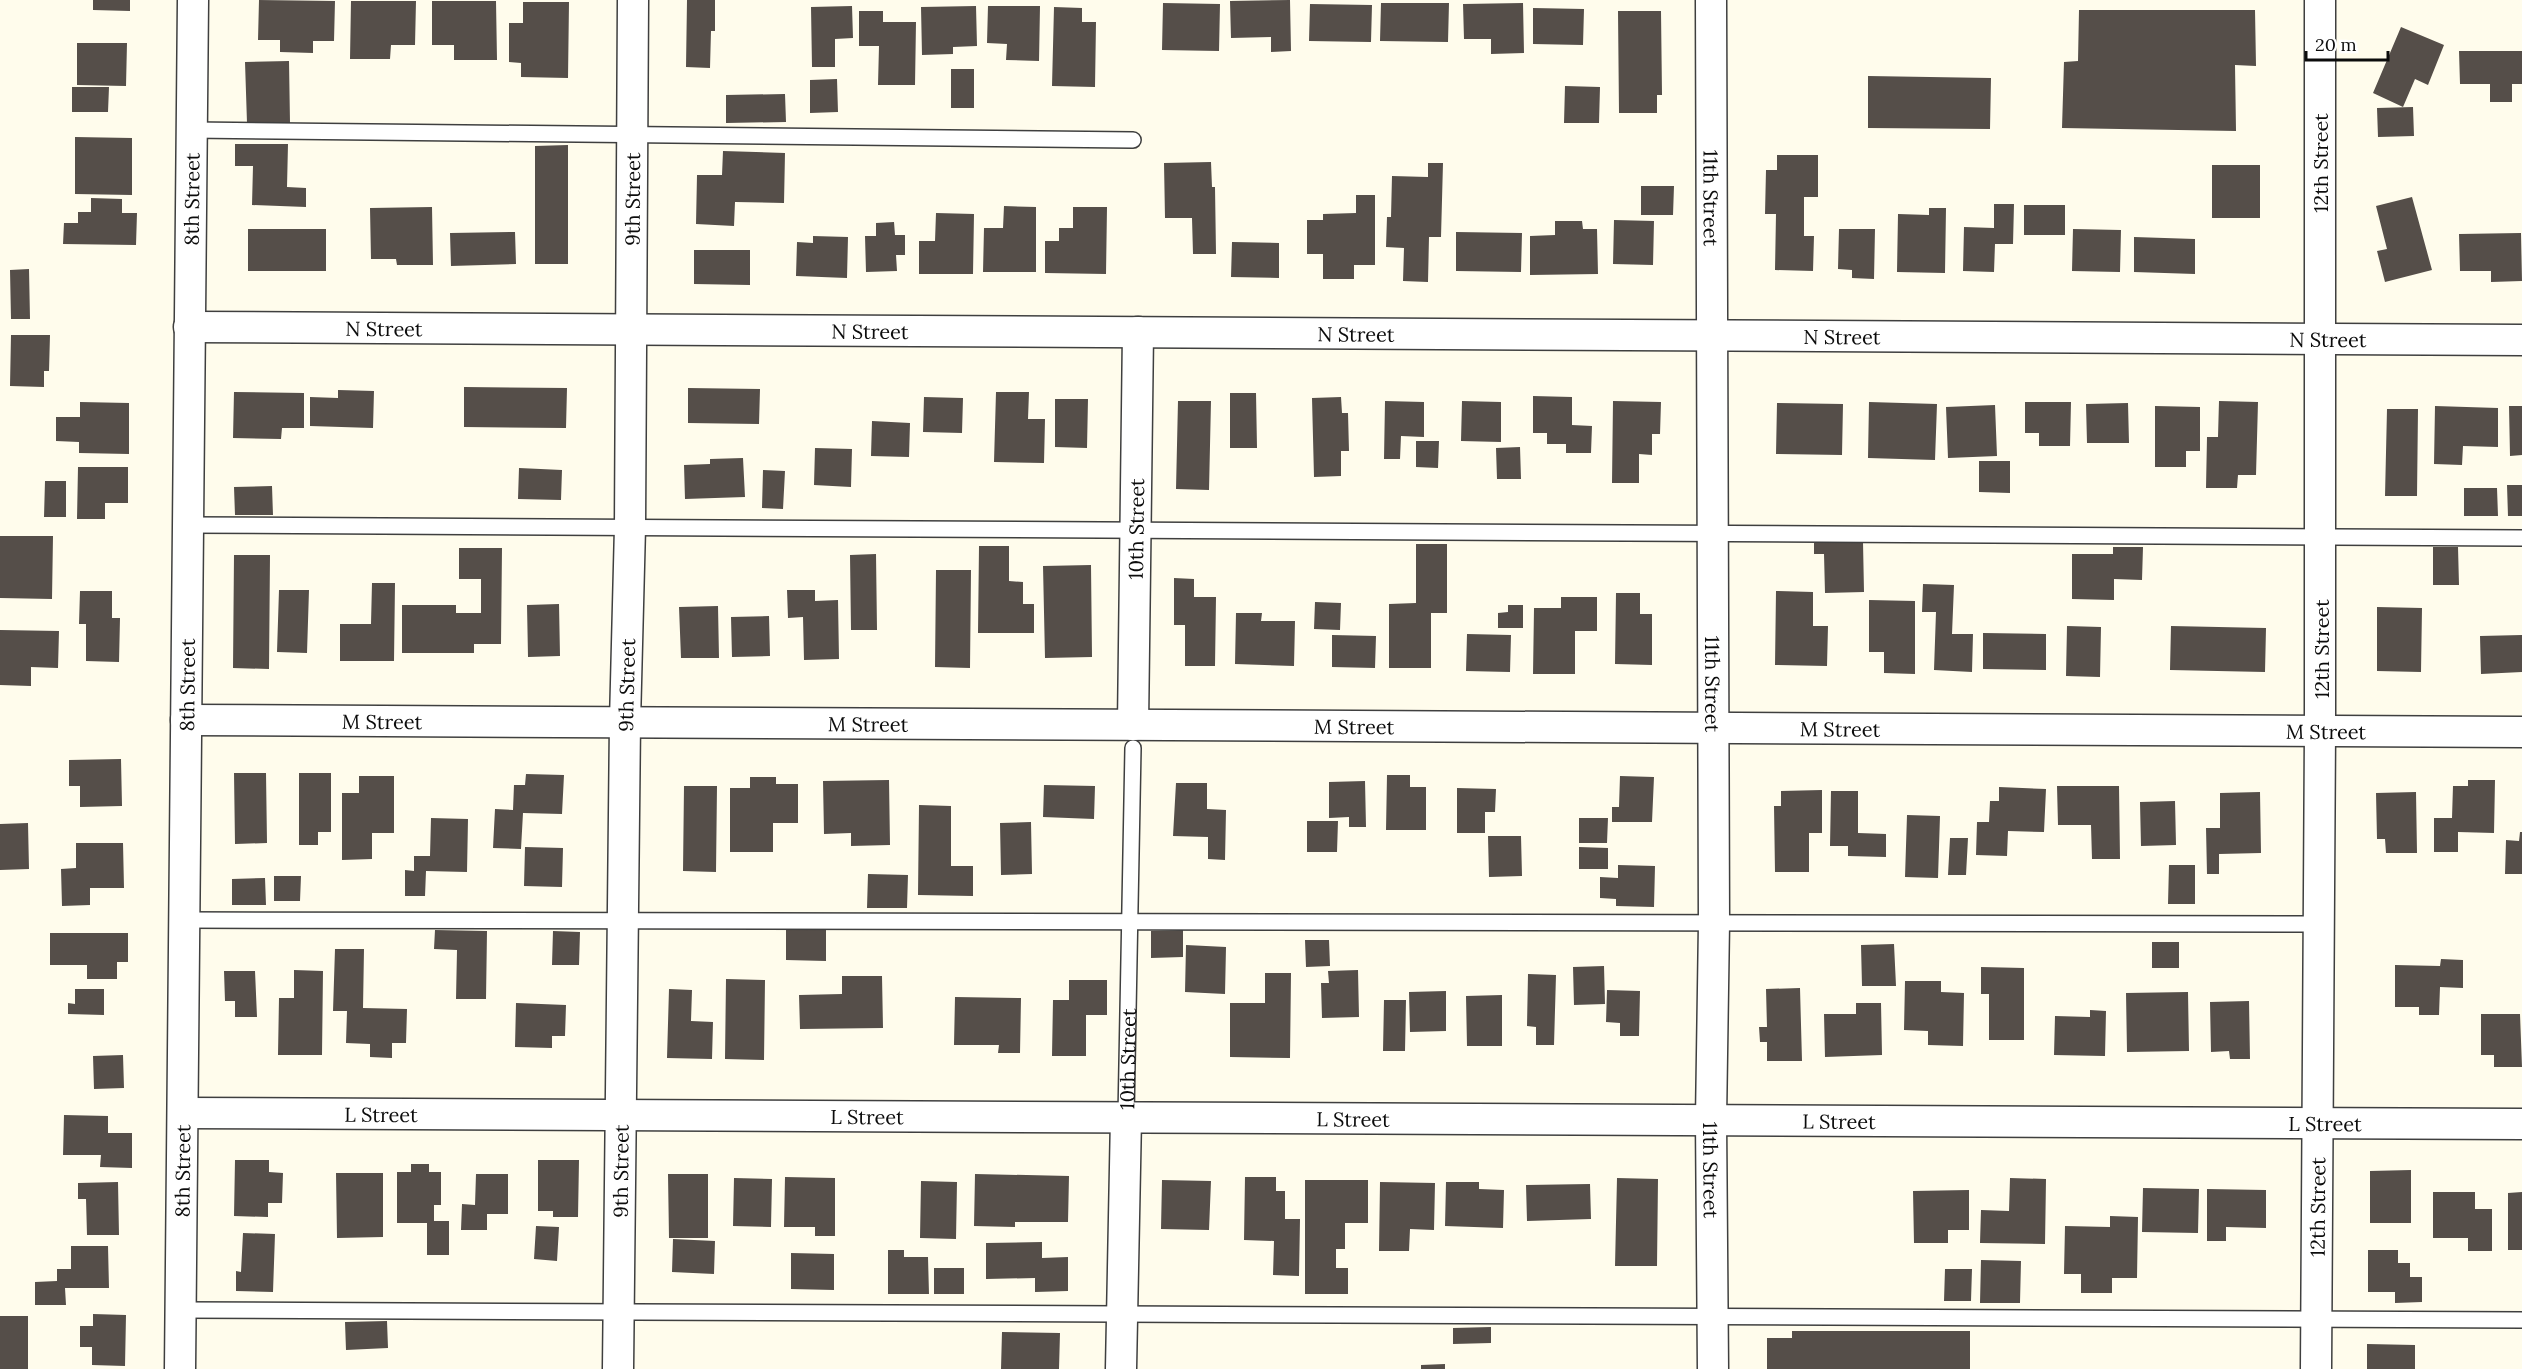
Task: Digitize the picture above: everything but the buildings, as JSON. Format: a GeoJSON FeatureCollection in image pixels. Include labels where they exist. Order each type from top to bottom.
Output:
{"type":"FeatureCollection","features":[{"type":"Feature","properties":{"kind":"street","name":"8th Street"},"geometry":{"type":"LineString","coordinates":[[180,1369],[193,0]]}},
{"type":"Feature","properties":{"kind":"street","name":"9th Street"},"geometry":{"type":"LineString","coordinates":[[618,1369],[625,722],[630,527],[633,0]]}},
{"type":"Feature","properties":{"kind":"street","name":"11th Street"},"geometry":{"type":"LineString","coordinates":[[1711,0],[1713,1369]]}},
{"type":"Feature","properties":{"kind":"street","name":"12th Street"},"geometry":{"type":"LineString","coordinates":[[2316,1369],[2321,537],[2320,0]]}},
{"type":"Feature","properties":{"kind":"street","name":"N Street"},"geometry":{"type":"LineString","coordinates":[[189,327],[2522,340]]}},
{"type":"Feature","properties":{"kind":"street","name":"10th Street"},"geometry":{"type":"LineString","coordinates":[[1133,736],[1138,332]]}},
{"type":"Feature","properties":{"kind":"street","name":"M Street"},"geometry":{"type":"LineString","coordinates":[[186,720],[625,722],[1133,736],[1713,728],[2522,732]]}},
{"type":"Feature","properties":{"kind":"street","name":"L Street"},"geometry":{"type":"LineString","coordinates":[[183,1113],[2522,1124]]}},
{"type":"Feature","properties":{"kind":"street","name":"10th Street"},"geometry":{"type":"LineString","coordinates":[[1121,1369],[1126,1117]]}},
{"type":"Feature","properties":{"kind":"lane"},"geometry":{"type":"LineString","coordinates":[[192,130],[1133,140]]}},
{"type":"Feature","properties":{"kind":"lane"},"geometry":{"type":"LineString","coordinates":[[189,525],[2522,538]]}},
{"type":"Feature","properties":{"kind":"lane","name":"10th Street"},"geometry":{"type":"LineString","coordinates":[[1126,1117],[1133,736]]}},
{"type":"Feature","properties":{"kind":"lane"},"geometry":{"type":"LineString","coordinates":[[184,920],[2318,924]]}},
{"type":"Feature","properties":{"kind":"lane"},"geometry":{"type":"LineString","coordinates":[[180,1310],[2522,1320]]}}]}
